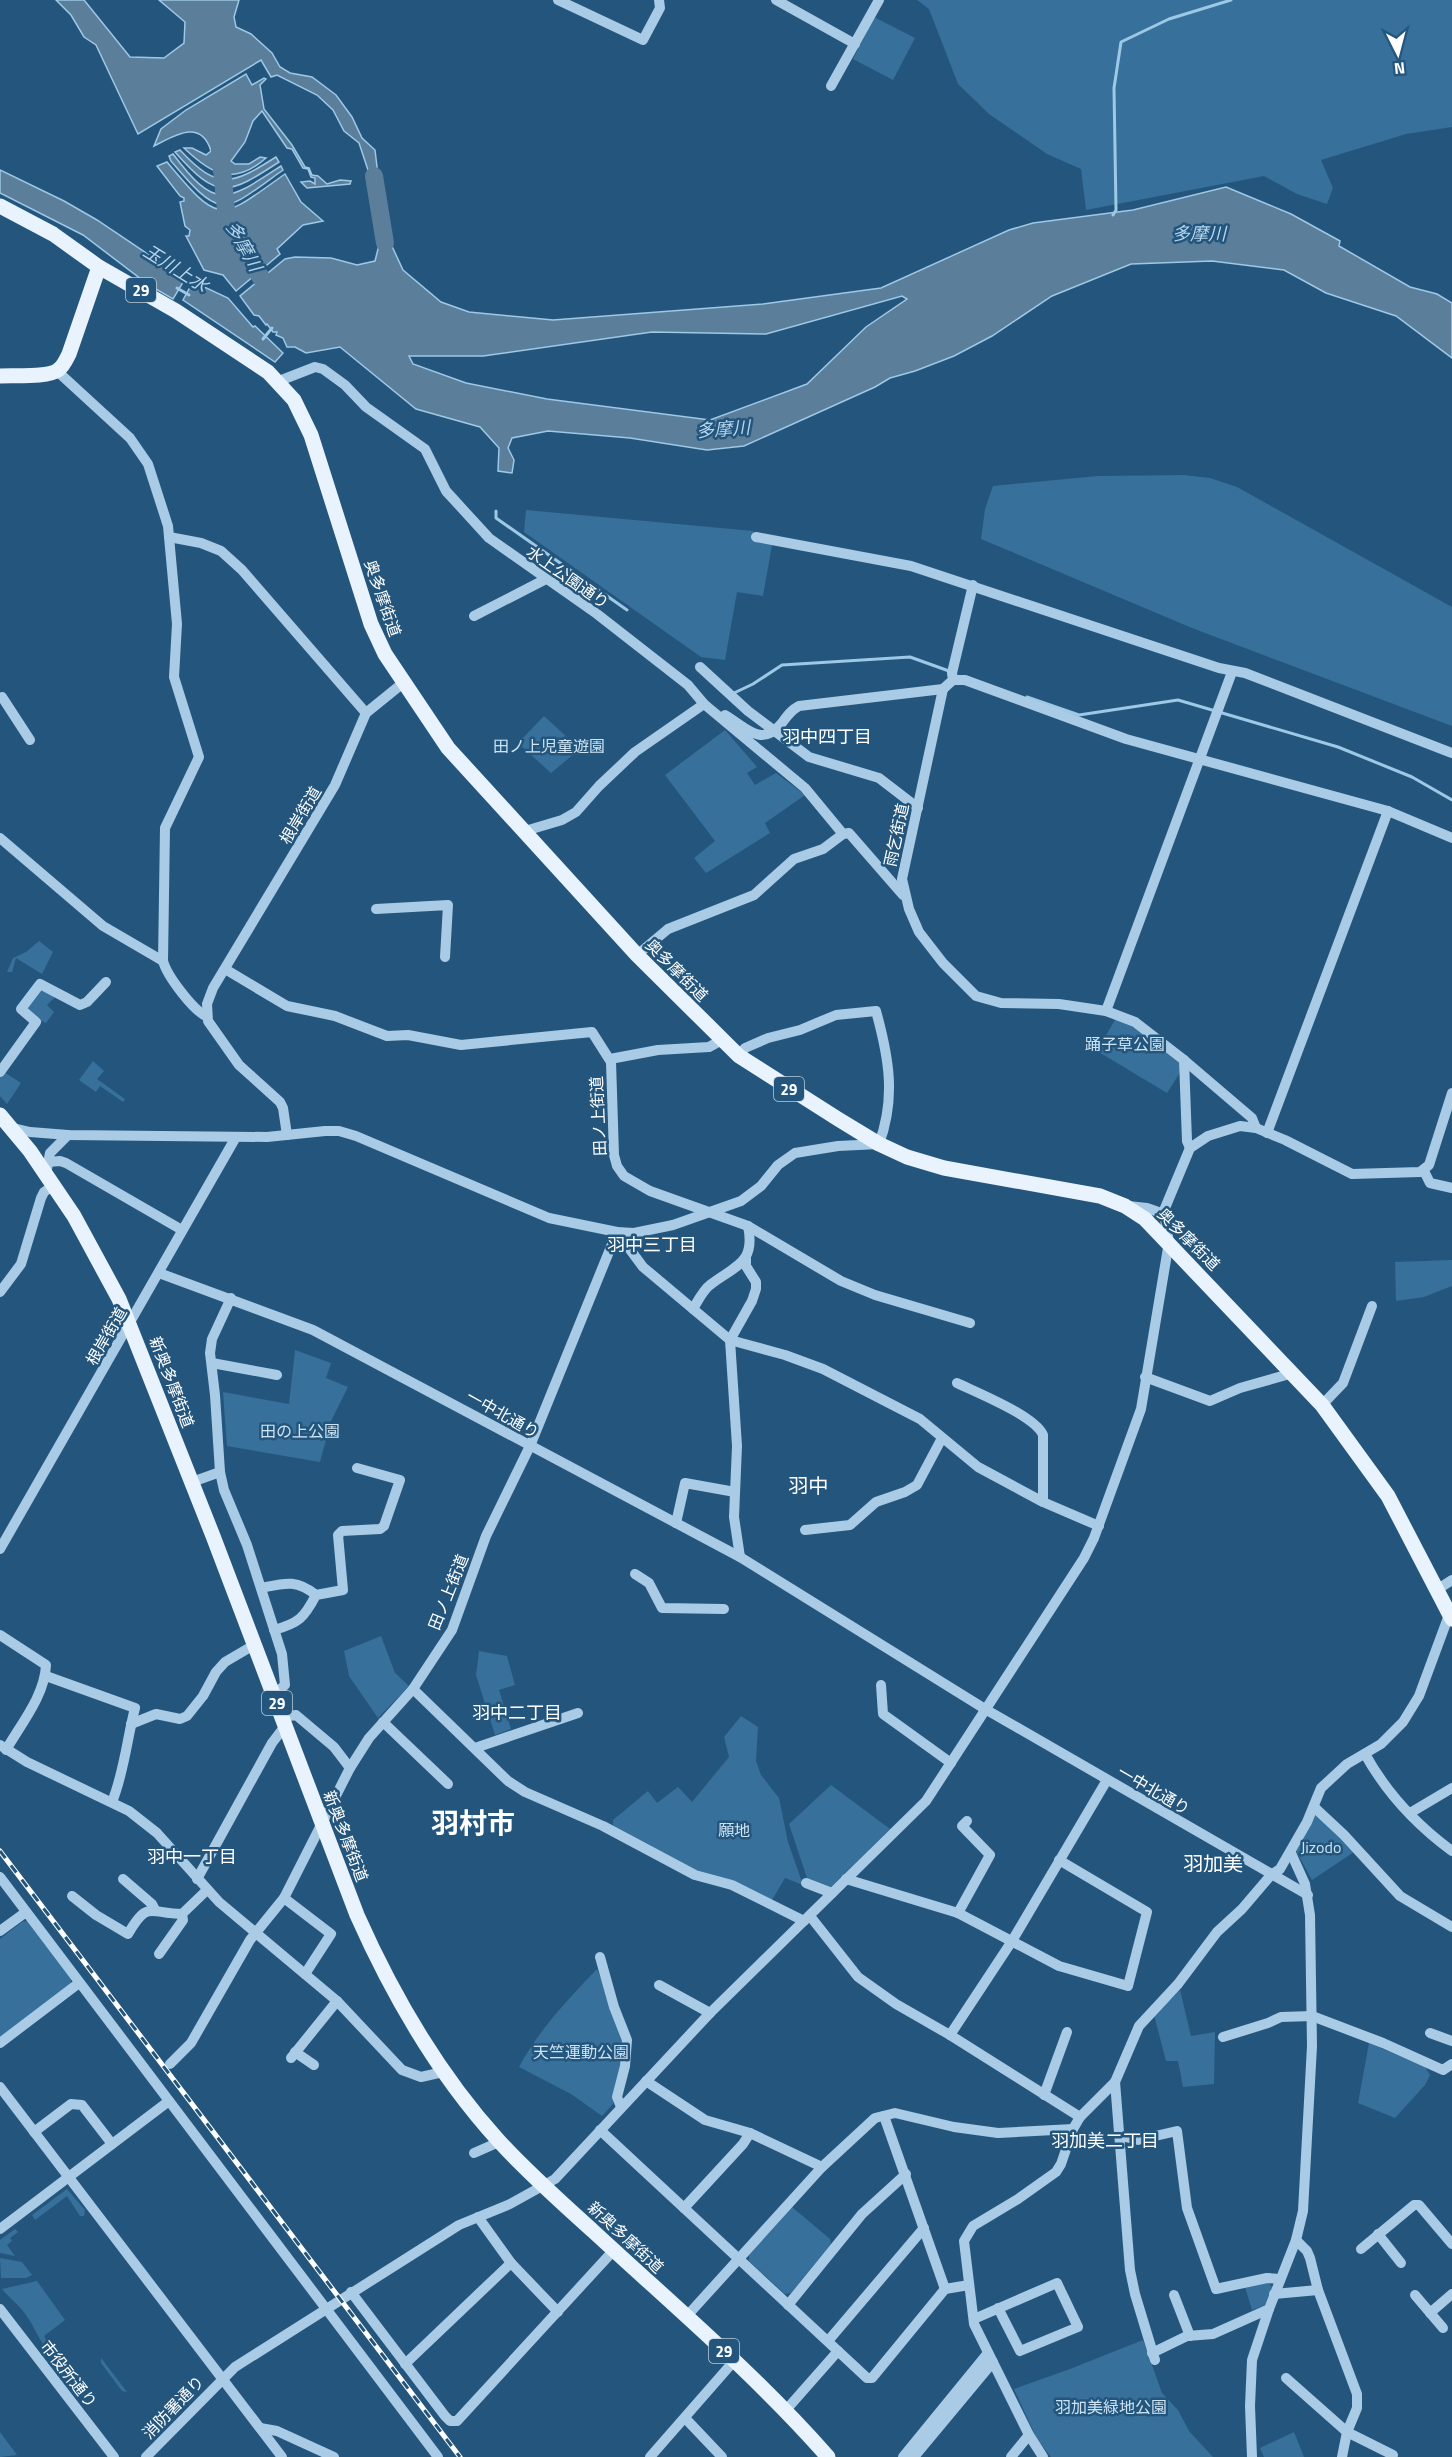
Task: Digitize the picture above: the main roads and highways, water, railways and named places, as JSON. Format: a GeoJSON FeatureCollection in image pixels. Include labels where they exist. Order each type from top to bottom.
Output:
{"type":"FeatureCollection","features":[{"type":"Feature","properties":{"kind":"main road","name":"奥多摩街道"},"geometry":{"type":"LineString","coordinates":[[0,206],[53,234],[99,267],[176,311],[279,381],[294,400],[306,422],[380,645],[447,748],[637,955],[722,1040],[739,1056],[879,1144],[907,1157],[944,1168],[1100,1196],[1125,1206],[1145,1219],[1322,1404],[1388,1496],[1438,1588],[1451,1617]]}},
{"type":"Feature","properties":{"kind":"main road"},"geometry":{"type":"LineString","coordinates":[[0,376],[48,374],[57,371],[69,354],[99,267]]}},
{"type":"Feature","properties":{"kind":"main road","name":"新奥多摩街道"},"geometry":{"type":"LineString","coordinates":[[0,1115],[6,1126],[50,1174],[93,1249],[130,1324],[322,1824],[377,1960],[399,2001],[443,2072],[499,2142],[786,2410],[828,2457]]}},
{"type":"Feature","properties":{"kind":"water"},"geometry":{"type":"Polygon","coordinates":[[[56,0],[84,0],[130,57],[164,58],[184,43],[185,22],[159,0],[239,0],[234,17],[236,27],[251,34],[272,53],[280,67],[290,73],[312,77],[336,95],[352,117],[362,138],[375,150],[378,175],[370,176],[359,143],[344,131],[333,110],[317,95],[277,75],[271,77],[261,60],[138,134],[96,45],[84,37],[71,15],[56,0]]]}},
{"type":"Feature","properties":{"kind":"water"},"geometry":{"type":"Polygon","coordinates":[[[246,74],[252,85],[266,79],[260,85],[264,109],[292,145],[305,167],[309,168],[312,175],[318,176],[327,184],[340,180],[351,181],[350,184],[307,188],[301,182],[310,181],[315,184],[315,178],[311,177],[308,169],[303,168],[292,149],[287,148],[262,111],[253,121],[245,142],[231,161],[235,164],[249,164],[260,157],[266,158],[243,172],[223,174],[204,165],[194,157],[184,148],[192,148],[206,155],[211,151],[201,135],[194,132],[178,134],[154,146],[161,129],[186,110],[246,74]]]}},
{"type":"Feature","properties":{"kind":"water"},"geometry":{"type":"Polygon","coordinates":[[[180,150],[193,163],[215,178],[236,178],[276,157],[279,162],[247,181],[224,188],[202,179],[175,152],[180,150]]]}},
{"type":"Feature","properties":{"kind":"water"},"geometry":{"type":"Polygon","coordinates":[[[173,154],[200,185],[222,195],[247,187],[281,166],[283,170],[247,196],[223,204],[213,202],[201,194],[171,161],[169,156],[173,154]]]}},
{"type":"Feature","properties":{"kind":"water"},"geometry":{"type":"Polygon","coordinates":[[[167,162],[199,198],[222,210],[233,208],[247,201],[285,174],[301,202],[323,221],[303,225],[277,249],[280,254],[236,291],[223,275],[204,270],[186,236],[189,236],[190,230],[185,226],[180,202],[184,201],[184,198],[157,166],[167,162]]]}},
{"type":"Feature","properties":{"kind":"water"},"geometry":{"type":"Polygon","coordinates":[[[0,170],[97,220],[185,279],[173,299],[149,285],[83,235],[0,193],[0,170]]]}},
{"type":"Feature","properties":{"kind":"water"},"geometry":{"type":"Polygon","coordinates":[[[1226,187],[1291,214],[1340,241],[1339,246],[1410,287],[1437,294],[1452,303],[1452,358],[1396,316],[1326,293],[1284,270],[1212,261],[1131,264],[1052,296],[992,336],[954,356],[890,378],[875,387],[744,446],[707,450],[630,438],[548,431],[512,438],[508,448],[514,460],[512,473],[498,471],[499,448],[480,427],[416,409],[340,347],[306,353],[295,347],[287,347],[283,338],[276,335],[277,332],[273,332],[259,316],[254,315],[240,296],[285,259],[331,258],[357,265],[375,261],[379,245],[390,242],[403,270],[441,302],[469,312],[553,320],[763,304],[881,288],[1009,230],[1033,223],[1133,210],[1226,187]],[[902,296],[766,334],[652,332],[483,356],[409,356],[413,364],[466,383],[547,399],[710,420],[807,384],[866,327],[907,299],[902,296]]]}},
{"type":"Feature","properties":{"kind":"water"},"geometry":{"type":"Polygon","coordinates":[[[193,282],[199,287],[200,285],[228,298],[253,327],[255,326],[283,353],[275,362],[183,300],[193,282]]]}},
{"type":"Feature","properties":{"kind":"waterway"},"geometry":{"type":"LineString","coordinates":[[1113,215],[1116,210],[1114,88],[1121,42],[1169,19],[1231,0]]}},
{"type":"Feature","properties":{"kind":"waterway","name":"多摩川"},"geometry":{"type":"LineString","coordinates":[[220,151],[227,219],[233,234],[267,287],[281,291]]}},
{"type":"Feature","properties":{"kind":"waterway"},"geometry":{"type":"LineString","coordinates":[[374,176],[385,243]]}},
{"type":"Feature","properties":{"kind":"waterway","name":"玉川上水"},"geometry":{"type":"LineString","coordinates":[[177,288],[189,295]]}},
{"type":"Feature","properties":{"kind":"waterway","name":"玉川上水"},"geometry":{"type":"LineString","coordinates":[[263,339],[272,328]]}},
{"type":"Feature","properties":{"kind":"waterway"},"geometry":{"type":"LineString","coordinates":[[496,511],[496,518],[627,610]]}},
{"type":"Feature","properties":{"kind":"waterway"},"geometry":{"type":"LineString","coordinates":[[734,693],[782,665],[910,657],[949,671]]}},
{"type":"Feature","properties":{"kind":"waterway"},"geometry":{"type":"LineString","coordinates":[[1027,697],[1079,715],[1178,700],[1338,747],[1412,777],[1452,800]]}},
{"type":"Feature","properties":{"kind":"railway"},"geometry":{"type":"LineString","coordinates":[[0,1851],[460,2457]]}},
{"type":"Feature","properties":{"kind":"district","name":"羽中四丁目"},"geometry":{"type":"Point","coordinates":[827,736]}},
{"type":"Feature","properties":{"kind":"district","name":"羽中三丁目"},"geometry":{"type":"Point","coordinates":[652,1244]}},
{"type":"Feature","properties":{"kind":"district","name":"羽中"},"geometry":{"type":"Point","coordinates":[808,1485]}},
{"type":"Feature","properties":{"kind":"district","name":"羽中二丁目"},"geometry":{"type":"Point","coordinates":[517,1712]}},
{"type":"Feature","properties":{"kind":"district","name":"羽村市"},"geometry":{"type":"Point","coordinates":[473,1822]}},
{"type":"Feature","properties":{"kind":"district","name":"羽中一丁目"},"geometry":{"type":"Point","coordinates":[192,1856]}},
{"type":"Feature","properties":{"kind":"district","name":"羽加美"},"geometry":{"type":"Point","coordinates":[1213,1863]}},
{"type":"Feature","properties":{"kind":"district","name":"羽加美二丁目"},"geometry":{"type":"Point","coordinates":[1105,2140]}},
{"type":"Feature","properties":{"kind":"park label","name":"田ノ上児童遊園"},"geometry":{"type":"Point","coordinates":[549,746]}},
{"type":"Feature","properties":{"kind":"park label","name":"踊子草公園"},"geometry":{"type":"Point","coordinates":[1125,1044]}},
{"type":"Feature","properties":{"kind":"park label","name":"田の上公園"},"geometry":{"type":"Point","coordinates":[300,1431]}},
{"type":"Feature","properties":{"kind":"park label","name":"願地"},"geometry":{"type":"Point","coordinates":[734,1830]}},
{"type":"Feature","properties":{"kind":"park label","name":"Jizodo"},"geometry":{"type":"Point","coordinates":[1321,1847]}},
{"type":"Feature","properties":{"kind":"park label","name":"天竺運動公園"},"geometry":{"type":"Point","coordinates":[581,2052]}},
{"type":"Feature","properties":{"kind":"park label","name":"羽加美緑地公園"},"geometry":{"type":"Point","coordinates":[1111,2407]}}]}
